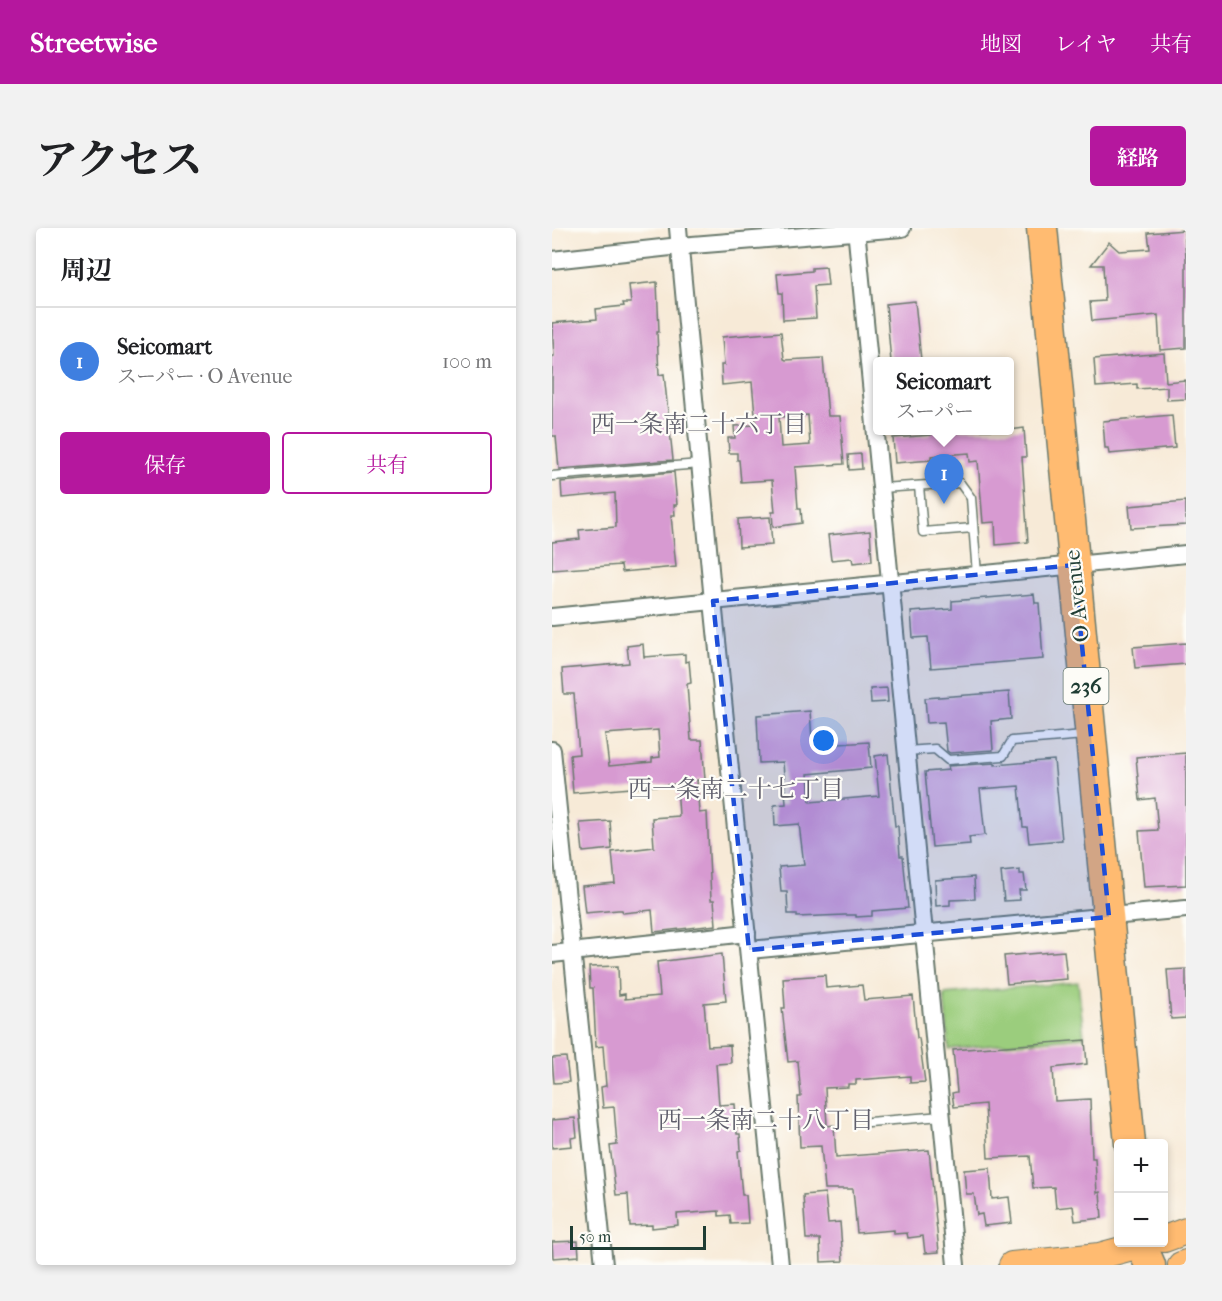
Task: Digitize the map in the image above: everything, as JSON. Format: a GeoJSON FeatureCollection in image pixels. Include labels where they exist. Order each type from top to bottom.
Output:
{"type":"FeatureCollection","features":[{"type":"Feature","properties":{"kind":"highway","name":"O Avenue"},"geometry":{"type":"LineString","coordinates":[[1042,228],[1130,1139]]}},
{"type":"Feature","properties":{"kind":"main road"},"geometry":{"type":"LineString","coordinates":[[1012,1265],[1147,1250],[1186,1231]]}},
{"type":"Feature","properties":{"kind":"main road"},"geometry":{"type":"LineString","coordinates":[[1180,1265],[1186,1263]]}},
{"type":"Feature","properties":{"kind":"street"},"geometry":{"type":"LineString","coordinates":[[678,228],[780,1265]]}},
{"type":"Feature","properties":{"kind":"street"},"geometry":{"type":"LineString","coordinates":[[552,260],[680,246],[902,228]]}},
{"type":"Feature","properties":{"kind":"street"},"geometry":{"type":"LineString","coordinates":[[856,230],[873,405]]}},
{"type":"Feature","properties":{"kind":"street"},"geometry":{"type":"LineString","coordinates":[[876,435],[956,1265]]}},
{"type":"Feature","properties":{"kind":"street"},"geometry":{"type":"LineString","coordinates":[[552,617],[1186,554]]}},
{"type":"Feature","properties":{"kind":"street"},"geometry":{"type":"LineString","coordinates":[[552,750],[604,1265]]}},
{"type":"Feature","properties":{"kind":"street"},"geometry":{"type":"LineString","coordinates":[[749,950],[1186,909]]}},
{"type":"Feature","properties":{"kind":"street"},"geometry":{"type":"LineString","coordinates":[[552,954],[747,933]]}},
{"type":"Feature","properties":{"kind":"lane"},"geometry":{"type":"LineString","coordinates":[[552,476],[700,464]]}},
{"type":"Feature","properties":{"kind":"lane"},"geometry":{"type":"LineString","coordinates":[[881,488],[960,483],[971,498],[977,574]]}},
{"type":"Feature","properties":{"kind":"lane"},"geometry":{"type":"LineString","coordinates":[[919,486],[923,532],[973,528]]}},
{"type":"Feature","properties":{"kind":"lane"},"geometry":{"type":"LineString","coordinates":[[906,751],[935,749],[948,760],[1003,756],[1012,741],[1091,735]]}},
{"type":"Feature","properties":{"kind":"lane"},"geometry":{"type":"LineString","coordinates":[[869,1122],[942,1116]]}},
{"type":"Feature","properties":{"kind":"highlighted area"},"geometry":{"type":"Polygon","coordinates":[[[1074,565],[1109,917],[749,950],[713,601],[1074,565]]]}},
{"type":"Feature","properties":{"kind":"green space"},"geometry":{"type":"Polygon","coordinates":[[[1078,982],[1084,1037],[949,1049],[944,994],[1078,982]]]}},
{"type":"Feature","properties":{"kind":"building"},"geometry":{"type":"Polygon","coordinates":[[[1184,230],[1186,348],[1160,350],[1158,315],[1092,321],[1090,302],[1105,301],[1103,265],[1091,265],[1109,242],[1119,251],[1150,249],[1148,233],[1184,230]]]}},
{"type":"Feature","properties":{"kind":"building"},"geometry":{"type":"Polygon","coordinates":[[[826,267],[828,285],[814,286],[816,318],[783,320],[782,293],[779,293],[777,274],[812,271],[812,268],[826,267]]]}},
{"type":"Feature","properties":{"kind":"building"},"geometry":{"type":"Polygon","coordinates":[[[657,282],[659,375],[664,374],[673,460],[559,469],[556,436],[552,436],[552,357],[554,356],[552,323],[597,319],[596,309],[631,303],[629,285],[657,282]]]}},
{"type":"Feature","properties":{"kind":"building"},"geometry":{"type":"Polygon","coordinates":[[[915,301],[921,357],[891,357],[886,304],[915,301]]]}},
{"type":"Feature","properties":{"kind":"building"},"geometry":{"type":"Polygon","coordinates":[[[781,332],[784,359],[823,358],[828,416],[840,416],[844,464],[795,467],[798,508],[801,508],[802,523],[773,527],[772,512],[775,512],[772,480],[741,482],[737,453],[729,453],[728,438],[735,438],[734,426],[756,425],[752,382],[722,385],[721,365],[724,365],[722,337],[781,332]],[[808,415],[779,417],[781,447],[810,445],[808,415]]]}},
{"type":"Feature","properties":{"kind":"building"},"geometry":{"type":"Polygon","coordinates":[[[1164,353],[1166,382],[1185,380],[1186,399],[1167,400],[1167,387],[1137,389],[1137,384],[1096,387],[1094,359],[1164,353]]]}},
{"type":"Feature","properties":{"kind":"building"},"geometry":{"type":"Polygon","coordinates":[[[1172,415],[1175,448],[1109,454],[1108,448],[1105,448],[1103,421],[1172,415]]]}},
{"type":"Feature","properties":{"kind":"building"},"geometry":{"type":"Polygon","coordinates":[[[1024,428],[1026,457],[1022,457],[1028,542],[996,545],[995,522],[983,523],[978,461],[970,462],[969,453],[931,456],[931,460],[895,463],[893,438],[931,435],[1014,435],[1014,429],[1024,428]]]}},
{"type":"Feature","properties":{"kind":"building"},"geometry":{"type":"Polygon","coordinates":[[[861,454],[862,469],[849,470],[848,455],[861,454]]]}},
{"type":"Feature","properties":{"kind":"building"},"geometry":{"type":"Polygon","coordinates":[[[674,472],[677,505],[674,505],[675,515],[671,515],[676,567],[622,572],[621,565],[552,570],[552,542],[580,539],[579,530],[616,527],[615,493],[562,498],[561,482],[674,472]]]}},
{"type":"Feature","properties":{"kind":"building"},"geometry":{"type":"Polygon","coordinates":[[[1186,501],[1186,525],[1131,528],[1129,506],[1186,501]]]}},
{"type":"Feature","properties":{"kind":"building"},"geometry":{"type":"Polygon","coordinates":[[[770,517],[772,545],[739,547],[738,519],[770,517]]]}},
{"type":"Feature","properties":{"kind":"building"},"geometry":{"type":"Polygon","coordinates":[[[870,531],[872,561],[853,563],[852,558],[831,560],[828,535],[870,531]]]}},
{"type":"Feature","properties":{"kind":"building"},"geometry":{"type":"Polygon","coordinates":[[[1034,594],[1035,603],[1039,603],[1043,659],[931,668],[928,637],[913,638],[911,612],[952,609],[952,601],[1034,594]]]}},
{"type":"Feature","properties":{"kind":"building"},"geometry":{"type":"Polygon","coordinates":[[[1186,643],[1186,664],[1135,668],[1133,647],[1186,643]]]}},
{"type":"Feature","properties":{"kind":"building"},"geometry":{"type":"Polygon","coordinates":[[[643,644],[644,657],[685,654],[685,662],[689,661],[691,683],[687,684],[691,740],[702,740],[705,780],[697,780],[699,813],[707,812],[711,900],[714,900],[716,925],[654,932],[652,910],[585,913],[582,886],[615,883],[612,852],[654,847],[652,818],[679,816],[677,784],[573,793],[570,755],[579,754],[574,694],[564,694],[562,669],[629,663],[627,646],[643,644]],[[658,730],[605,734],[609,766],[652,762],[652,758],[660,757],[658,730]]]}},
{"type":"Feature","properties":{"kind":"building"},"geometry":{"type":"Polygon","coordinates":[[[887,688],[888,702],[871,703],[870,689],[887,688]]]}},
{"type":"Feature","properties":{"kind":"building"},"geometry":{"type":"Polygon","coordinates":[[[1009,692],[1011,719],[991,721],[993,750],[950,753],[947,751],[944,722],[927,723],[925,698],[1009,692]]]}},
{"type":"Feature","properties":{"kind":"building"},"geometry":{"type":"Polygon","coordinates":[[[810,711],[812,740],[824,740],[824,745],[869,742],[871,768],[808,774],[810,802],[879,796],[875,756],[888,754],[895,826],[898,826],[900,856],[903,856],[908,908],[872,911],[872,916],[856,917],[856,915],[845,915],[797,917],[797,914],[788,914],[787,892],[781,892],[779,867],[804,865],[799,824],[775,826],[774,805],[786,804],[783,762],[759,763],[757,715],[810,711]]]}},
{"type":"Feature","properties":{"kind":"building"},"geometry":{"type":"Polygon","coordinates":[[[1186,753],[1186,885],[1144,887],[1139,831],[1158,830],[1155,798],[1140,800],[1136,757],[1186,753]]]}},
{"type":"Feature","properties":{"kind":"building"},"geometry":{"type":"Polygon","coordinates":[[[1054,760],[1062,840],[1029,843],[1027,827],[1023,827],[1019,786],[980,789],[985,835],[969,837],[970,844],[932,847],[925,772],[949,770],[948,766],[1054,760]]]}},
{"type":"Feature","properties":{"kind":"building"},"geometry":{"type":"Polygon","coordinates":[[[610,821],[612,849],[583,852],[580,823],[610,821]]]}},
{"type":"Feature","properties":{"kind":"building"},"geometry":{"type":"Polygon","coordinates":[[[1020,870],[1020,874],[1024,874],[1026,890],[1019,890],[1020,900],[1004,901],[1001,872],[1020,870]]]}},
{"type":"Feature","properties":{"kind":"building"},"geometry":{"type":"Polygon","coordinates":[[[974,877],[975,899],[950,900],[950,905],[936,906],[935,880],[974,877]]]}},
{"type":"Feature","properties":{"kind":"building"},"geometry":{"type":"Polygon","coordinates":[[[1064,951],[1067,979],[1007,984],[1004,956],[1064,951]]]}},
{"type":"Feature","properties":{"kind":"building"},"geometry":{"type":"Polygon","coordinates":[[[722,954],[726,1001],[704,1003],[708,1046],[730,1045],[731,1063],[716,1064],[719,1105],[735,1104],[737,1134],[740,1134],[741,1150],[738,1151],[742,1195],[746,1195],[748,1223],[731,1224],[730,1215],[719,1216],[719,1211],[677,1214],[678,1225],[652,1228],[652,1225],[630,1226],[628,1194],[616,1195],[610,1146],[617,1145],[614,1107],[603,1108],[601,1087],[606,1086],[603,1046],[596,1047],[593,988],[590,988],[589,967],[618,966],[619,995],[625,994],[625,999],[660,996],[657,962],[722,954]]]}},
{"type":"Feature","properties":{"kind":"building"},"geometry":{"type":"Polygon","coordinates":[[[1186,969],[1186,1018],[1171,1019],[1167,970],[1186,969]]]}},
{"type":"Feature","properties":{"kind":"building"},"geometry":{"type":"Polygon","coordinates":[[[825,975],[826,988],[862,985],[864,1000],[913,996],[917,1038],[919,1038],[925,1082],[910,1083],[910,1076],[856,1080],[856,1084],[848,1084],[848,1087],[825,1088],[827,1126],[834,1125],[836,1157],[929,1150],[939,1252],[925,1253],[923,1236],[908,1238],[907,1233],[894,1234],[894,1230],[857,1233],[853,1189],[825,1189],[821,1146],[800,1147],[798,1097],[801,1097],[798,1061],[788,1062],[782,1008],[785,1008],[783,978],[825,975]]]}},
{"type":"Feature","properties":{"kind":"building"},"geometry":{"type":"Polygon","coordinates":[[[1085,1040],[1087,1064],[1053,1068],[1055,1101],[1090,1099],[1092,1158],[1095,1158],[1097,1193],[1100,1192],[1102,1218],[1075,1221],[1073,1206],[1056,1208],[1054,1187],[1033,1188],[1030,1156],[988,1158],[985,1104],[954,1107],[952,1093],[957,1092],[953,1050],[1085,1040]]]}},
{"type":"Feature","properties":{"kind":"building"},"geometry":{"type":"Polygon","coordinates":[[[566,1057],[569,1082],[554,1083],[552,1058],[566,1057]]]}},
{"type":"Feature","properties":{"kind":"building"},"geometry":{"type":"Polygon","coordinates":[[[575,1118],[577,1137],[571,1138],[572,1146],[552,1148],[552,1120],[575,1118]]]}},
{"type":"Feature","properties":{"kind":"building"},"geometry":{"type":"Polygon","coordinates":[[[990,1168],[992,1199],[1009,1197],[1012,1223],[984,1226],[982,1214],[977,1215],[974,1194],[966,1194],[964,1170],[990,1168]]]}},
{"type":"Feature","properties":{"kind":"building"},"geometry":{"type":"Polygon","coordinates":[[[825,1193],[828,1223],[840,1222],[843,1261],[821,1262],[820,1239],[806,1239],[803,1195],[825,1193]]]}},
{"type":"Feature","properties":{"kind":"building"},"geometry":{"type":"Polygon","coordinates":[[[578,1241],[579,1256],[553,1258],[552,1242],[578,1241]]]}},
{"type":"Feature","properties":{"kind":"place","name":"Seicomart"},"geometry":{"type":"Point","coordinates":[944,504]}},
{"type":"Feature","properties":{"kind":"district","name":"西一条南二十六丁目"},"geometry":{"type":"Point","coordinates":[699,424]}},
{"type":"Feature","properties":{"kind":"district","name":"西一条南二十七丁目"},"geometry":{"type":"Point","coordinates":[736,789]}},
{"type":"Feature","properties":{"kind":"district","name":"西一条南二十八丁目"},"geometry":{"type":"Point","coordinates":[766,1120]}}]}
